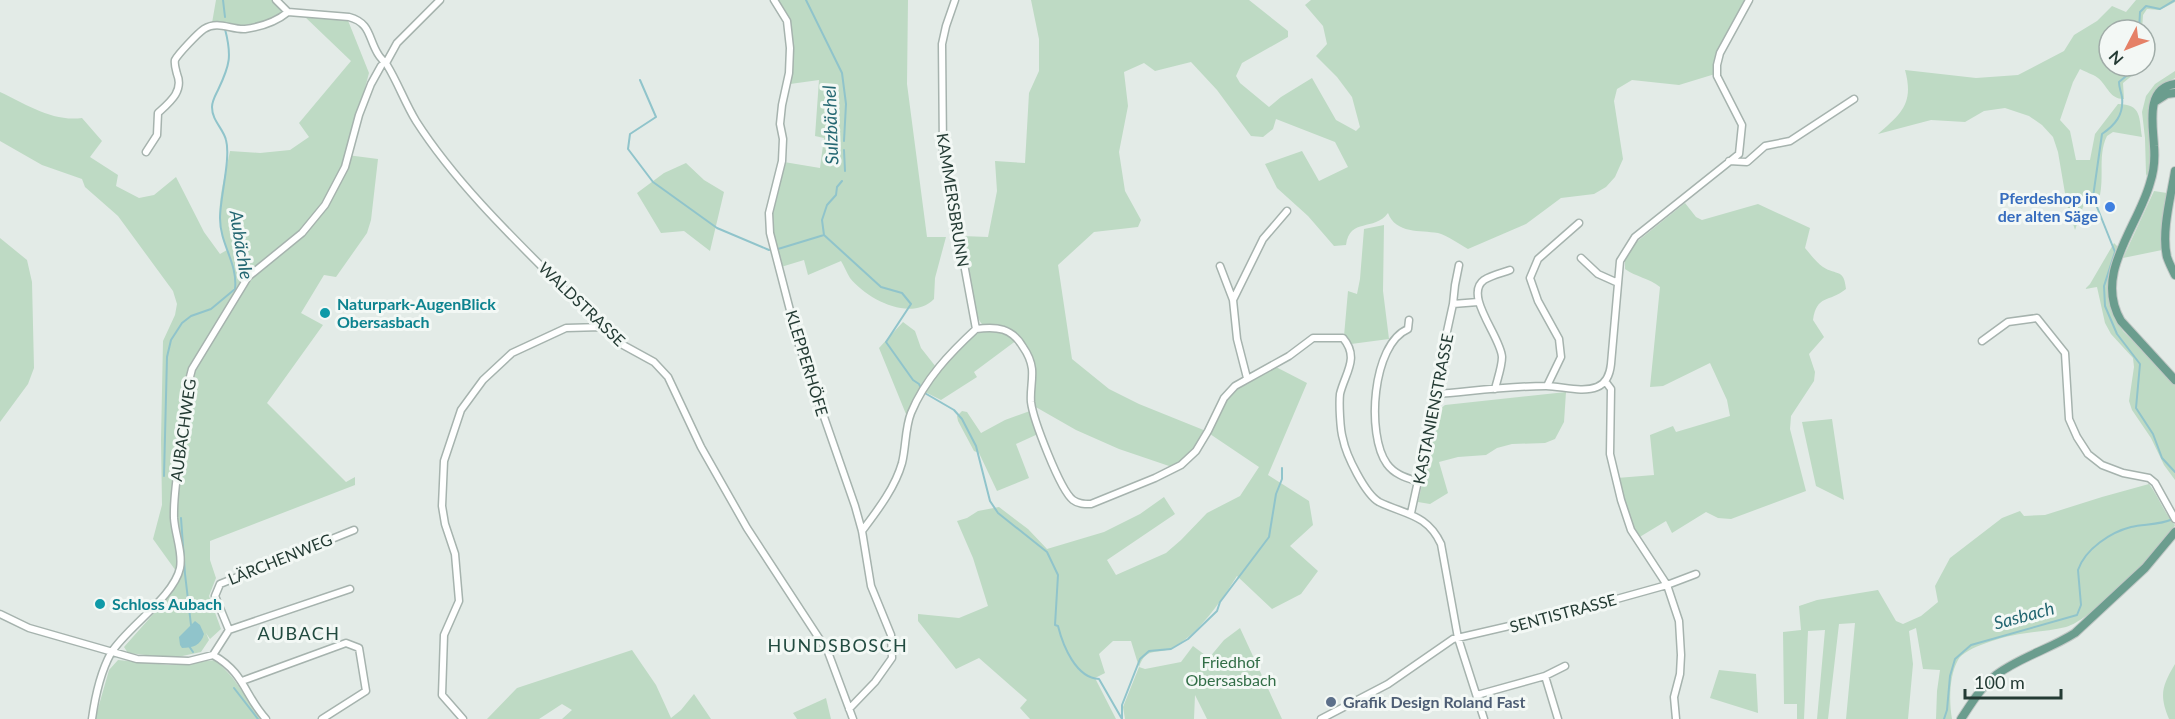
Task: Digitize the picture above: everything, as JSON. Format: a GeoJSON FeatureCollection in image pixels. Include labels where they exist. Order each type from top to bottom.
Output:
{"type":"FeatureCollection","features":[{"type":"Feature","properties":{"kind":"main road"},"geometry":{"type":"LineString","coordinates":[[2175,84],[2162,89],[2155,102],[2152,123],[2154,164],[2150,182],[2120,255],[2111,286],[2114,310],[2126,328],[2175,380]]}},
{"type":"Feature","properties":{"kind":"main road"},"geometry":{"type":"LineString","coordinates":[[2155,102],[2167,94],[2175,93]]}},
{"type":"Feature","properties":{"kind":"main road"},"geometry":{"type":"LineString","coordinates":[[2175,171],[2166,243],[2167,257],[2175,275]]}},
{"type":"Feature","properties":{"kind":"main road"},"geometry":{"type":"LineString","coordinates":[[1960,719],[1995,676],[2009,666],[2075,633],[2145,568],[2175,532]]}},
{"type":"Feature","properties":{"kind":"street"},"geometry":{"type":"LineString","coordinates":[[146,152],[157,135],[159,112],[173,99],[179,88],[176,60],[202,30],[212,25],[244,29],[279,20],[288,12],[276,0]]}},
{"type":"Feature","properties":{"kind":"street"},"geometry":{"type":"LineString","coordinates":[[383,64],[397,43],[440,0]]}},
{"type":"Feature","properties":{"kind":"street","name":"KLEPPERHÖFE"},"geometry":{"type":"LineString","coordinates":[[774,0],[787,21],[790,48],[789,73],[780,124],[783,139],[782,161],[769,213],[770,233],[798,345],[837,451],[862,531],[871,586],[891,635],[891,658],[875,682],[849,709]]}},
{"type":"Feature","properties":{"kind":"street","name":"KAMMERSBRUNN"},"geometry":{"type":"LineString","coordinates":[[955,0],[942,44],[941,129],[976,328]]}},
{"type":"Feature","properties":{"kind":"street"},"geometry":{"type":"LineString","coordinates":[[1437,394],[1547,386],[1597,387],[1610,375],[1620,261],[1635,237],[1739,154],[1742,125],[1717,76],[1720,53],[1749,0]]}},
{"type":"Feature","properties":{"kind":"street","name":"WALDSTRASSE"},"geometry":{"type":"LineString","coordinates":[[288,12],[358,19],[371,35],[383,64],[416,121],[457,176],[602,327],[623,345],[654,362],[668,377],[701,447],[747,528],[828,652],[853,719]]}},
{"type":"Feature","properties":{"kind":"street","name":"AUBACHWEG"},"geometry":{"type":"LineString","coordinates":[[92,719],[102,674],[112,652],[160,600],[180,569],[174,520],[175,484],[185,419],[187,385],[192,369],[248,277],[302,233],[325,205],[345,167],[359,115],[371,84],[383,64]]}},
{"type":"Feature","properties":{"kind":"street"},"geometry":{"type":"LineString","coordinates":[[1729,161],[1748,162],[1765,146],[1790,141],[1854,99]]}},
{"type":"Feature","properties":{"kind":"street"},"geometry":{"type":"LineString","coordinates":[[1233,300],[1263,239],[1287,211]]}},
{"type":"Feature","properties":{"kind":"street"},"geometry":{"type":"LineString","coordinates":[[1547,386],[1561,357],[1559,339],[1538,301],[1530,278],[1538,259],[1579,222]]}},
{"type":"Feature","properties":{"kind":"street"},"geometry":{"type":"LineString","coordinates":[[1581,258],[1598,274],[1618,283]]}},
{"type":"Feature","properties":{"kind":"street","name":"KASTANIENSTRASSE"},"geometry":{"type":"LineString","coordinates":[[1411,513],[1437,394],[1460,265]]}},
{"type":"Feature","properties":{"kind":"street"},"geometry":{"type":"LineString","coordinates":[[1221,266],[1233,300],[1237,339],[1247,378]]}},
{"type":"Feature","properties":{"kind":"street"},"geometry":{"type":"LineString","coordinates":[[1495,389],[1502,357],[1496,337],[1478,302],[1478,287],[1483,281],[1510,270]]}},
{"type":"Feature","properties":{"kind":"street"},"geometry":{"type":"LineString","coordinates":[[1454,304],[1478,302]]}},
{"type":"Feature","properties":{"kind":"street"},"geometry":{"type":"LineString","coordinates":[[1982,341],[2008,322],[2037,318],[2065,353],[2069,419],[2088,454],[2103,465],[2123,473],[2149,478],[2155,483],[2174,518]]}},
{"type":"Feature","properties":{"kind":"street"},"geometry":{"type":"LineString","coordinates":[[1409,320],[1408,329],[1402,332],[1385,356],[1378,377],[1374,401],[1375,424],[1379,449],[1387,464],[1398,474],[1419,482]]}},
{"type":"Feature","properties":{"kind":"street"},"geometry":{"type":"LineString","coordinates":[[463,719],[442,695],[444,635],[459,601],[454,554],[442,506],[444,461],[461,410],[483,380],[512,353],[566,328],[602,327]]}},
{"type":"Feature","properties":{"kind":"street"},"geometry":{"type":"LineString","coordinates":[[862,531],[881,506],[901,465],[910,415],[921,391],[941,364],[976,328],[1006,329],[1014,335],[1029,357],[1032,368],[1031,400],[1035,419],[1057,474],[1072,499],[1081,504],[1090,504],[1181,465],[1196,451],[1224,398],[1235,386],[1289,356],[1313,338],[1343,338],[1350,346],[1351,362],[1340,395],[1342,439],[1355,468],[1372,496],[1411,513],[1426,522],[1437,535],[1441,544],[1458,638],[1485,719]]}},
{"type":"Feature","properties":{"kind":"street"},"geometry":{"type":"LineString","coordinates":[[1605,381],[1611,389],[1610,454],[1621,500],[1631,530],[1667,585],[1679,621],[1681,655],[1680,674],[1674,697],[1676,719]]}},
{"type":"Feature","properties":{"kind":"street","name":"LÄRCHENWEG"},"geometry":{"type":"LineString","coordinates":[[229,630],[215,596],[220,584],[354,530]]}},
{"type":"Feature","properties":{"kind":"street","name":"SENTISTRASSE"},"geometry":{"type":"LineString","coordinates":[[1321,719],[1388,684],[1448,642],[1458,638],[1533,622],[1667,585],[1696,574]]}},
{"type":"Feature","properties":{"kind":"street"},"geometry":{"type":"LineString","coordinates":[[213,655],[229,630],[350,589]]}},
{"type":"Feature","properties":{"kind":"street"},"geometry":{"type":"LineString","coordinates":[[0,614],[28,628],[137,659],[189,661],[213,655],[228,663],[266,719]]}},
{"type":"Feature","properties":{"kind":"street"},"geometry":{"type":"LineString","coordinates":[[242,681],[346,643],[358,648],[366,691],[322,719]]}},
{"type":"Feature","properties":{"kind":"street"},"geometry":{"type":"LineString","coordinates":[[1477,695],[1545,676],[1565,666]]}},
{"type":"Feature","properties":{"kind":"street"},"geometry":{"type":"LineString","coordinates":[[1545,676],[1558,719]]}},
{"type":"Feature","properties":{"kind":"green space"},"geometry":{"type":"Polygon","coordinates":[[[216,0],[275,0],[283,10],[271,21],[251,25],[212,23],[216,0]]]}},
{"type":"Feature","properties":{"kind":"green space"},"geometry":{"type":"Polygon","coordinates":[[[776,0],[908,0],[907,84],[927,237],[946,237],[935,278],[934,299],[925,306],[914,309],[902,308],[878,300],[867,294],[850,278],[841,261],[808,275],[804,260],[781,267],[773,238],[770,212],[784,162],[820,168],[824,138],[815,136],[819,80],[790,84],[793,60],[792,40],[787,22],[776,0]]]}},
{"type":"Feature","properties":{"kind":"green space"},"geometry":{"type":"Polygon","coordinates":[[[1031,0],[1249,0],[1288,31],[1288,37],[1242,63],[1236,76],[1240,83],[1269,107],[1312,78],[1336,120],[1356,131],[1360,127],[1352,97],[1337,77],[1316,56],[1327,44],[1323,26],[1305,5],[1311,0],[1750,0],[1717,55],[1715,74],[1679,85],[1632,80],[1617,89],[1614,101],[1623,159],[1615,177],[1606,187],[1594,194],[1561,198],[1526,224],[1468,249],[1438,233],[1403,228],[1392,220],[1388,213],[1376,222],[1352,231],[1346,245],[1334,246],[1308,216],[1277,188],[1265,164],[1302,151],[1319,181],[1348,167],[1335,142],[1276,119],[1273,129],[1263,137],[1251,136],[1217,90],[1191,62],[1155,71],[1144,63],[1124,72],[1128,106],[1119,152],[1125,191],[1141,220],[1138,227],[1094,232],[1058,265],[1072,359],[1109,389],[1139,404],[1206,431],[1187,457],[1172,467],[1119,449],[1076,430],[1034,406],[1030,362],[1022,341],[1007,327],[983,325],[978,319],[969,283],[962,236],[988,237],[997,191],[995,161],[1025,163],[1029,93],[1039,71],[1039,39],[1031,0]]]}},
{"type":"Feature","properties":{"kind":"green space"},"geometry":{"type":"Polygon","coordinates":[[[2136,0],[2175,0],[2160,10],[2147,9],[2143,18],[2100,18],[2112,6],[2126,12],[2136,0]]]}},
{"type":"Feature","properties":{"kind":"green space"},"geometry":{"type":"Polygon","coordinates":[[[304,16],[347,18],[369,73],[347,155],[378,159],[371,220],[367,233],[336,277],[324,275],[301,313],[323,325],[267,403],[346,482],[355,477],[355,485],[210,541],[210,560],[216,578],[209,596],[221,629],[210,639],[206,633],[209,640],[201,652],[173,658],[128,653],[124,647],[164,602],[180,575],[177,512],[189,389],[193,371],[206,342],[194,360],[185,381],[183,417],[173,478],[171,509],[178,553],[176,571],[153,539],[162,505],[163,341],[175,315],[177,304],[173,291],[118,216],[85,187],[82,179],[42,165],[0,141],[0,92],[50,115],[71,119],[82,118],[102,141],[90,157],[118,175],[116,186],[139,198],[154,195],[176,177],[204,232],[220,254],[227,250],[220,225],[220,200],[230,151],[260,153],[290,150],[309,137],[299,123],[351,61],[304,16]]]}},
{"type":"Feature","properties":{"kind":"green space"},"geometry":{"type":"Polygon","coordinates":[[[2097,21],[2097,77],[2080,69],[2060,120],[2070,131],[2076,160],[2090,160],[2095,134],[2118,104],[2131,106],[2138,113],[2142,137],[2113,132],[2107,136],[2102,157],[2100,195],[2085,201],[2075,230],[2067,205],[2058,152],[2053,137],[2029,116],[2005,108],[1984,111],[1965,122],[1931,120],[1878,134],[1894,120],[1907,99],[1905,70],[1976,78],[2018,75],[2064,51],[2074,35],[2097,21]]]}},
{"type":"Feature","properties":{"kind":"green space"},"geometry":{"type":"Polygon","coordinates":[[[2175,71],[2175,78],[2161,85],[2154,93],[2149,105],[2152,164],[2148,179],[2142,112],[2146,96],[2155,84],[2175,71]]]}},
{"type":"Feature","properties":{"kind":"green space"},"geometry":{"type":"Polygon","coordinates":[[[2098,78],[2129,78],[2123,83],[2124,99],[2115,97],[2098,78]]]}},
{"type":"Feature","properties":{"kind":"green space"},"geometry":{"type":"Polygon","coordinates":[[[686,163],[704,180],[724,192],[710,251],[684,231],[661,233],[637,193],[664,173],[686,163]]]}},
{"type":"Feature","properties":{"kind":"green space"},"geometry":{"type":"Polygon","coordinates":[[[2154,191],[2167,193],[2161,232],[2162,250],[2123,258],[2154,191]]]}},
{"type":"Feature","properties":{"kind":"green space"},"geometry":{"type":"Polygon","coordinates":[[[1685,203],[1696,217],[1702,220],[1758,204],[1810,228],[1805,248],[1823,267],[1842,275],[1846,289],[1817,306],[1813,320],[1824,337],[1809,354],[1815,372],[1814,381],[1791,416],[1790,429],[1806,491],[1731,519],[1718,518],[1706,512],[1672,533],[1666,521],[1638,538],[1617,478],[1654,475],[1650,435],[1673,426],[1676,432],[1730,416],[1727,400],[1710,363],[1663,386],[1650,387],[1660,287],[1625,269],[1625,258],[1634,244],[1685,203]]]}},
{"type":"Feature","properties":{"kind":"green space"},"geometry":{"type":"Polygon","coordinates":[[[1384,225],[1383,291],[1389,339],[1351,344],[1344,336],[1348,291],[1357,294],[1364,229],[1384,225]]]}},
{"type":"Feature","properties":{"kind":"green space"},"geometry":{"type":"Polygon","coordinates":[[[0,238],[27,260],[32,282],[34,368],[28,384],[0,422],[0,238]]]}},
{"type":"Feature","properties":{"kind":"green space"},"geometry":{"type":"Polygon","coordinates":[[[2114,243],[2118,247],[2108,282],[2112,312],[2123,331],[2175,384],[2175,480],[2132,410],[2129,401],[2134,367],[2133,358],[2111,334],[2105,323],[2097,287],[2085,289],[2114,243]]]}},
{"type":"Feature","properties":{"kind":"green space"},"geometry":{"type":"Polygon","coordinates":[[[903,322],[915,331],[921,348],[936,367],[918,392],[908,419],[879,348],[903,322]]]}},
{"type":"Feature","properties":{"kind":"green space"},"geometry":{"type":"Polygon","coordinates":[[[985,330],[1004,331],[1017,340],[974,372],[977,377],[941,400],[923,391],[958,347],[985,330]]]}},
{"type":"Feature","properties":{"kind":"green space"},"geometry":{"type":"Polygon","coordinates":[[[1276,367],[1307,383],[1268,475],[1309,501],[1313,525],[1290,546],[1318,571],[1301,594],[1272,609],[1237,576],[1217,606],[1192,634],[1172,648],[1145,656],[1139,667],[1131,641],[1113,641],[1099,654],[1105,673],[1095,678],[1116,719],[1030,719],[1020,708],[1027,700],[979,658],[956,669],[918,621],[918,614],[959,618],[988,606],[973,558],[957,521],[978,511],[999,507],[1028,529],[1047,549],[1104,532],[1140,514],[1164,497],[1175,514],[1107,560],[1116,575],[1166,553],[1207,513],[1240,496],[1259,467],[1210,434],[1226,398],[1236,388],[1276,367]]]}},
{"type":"Feature","properties":{"kind":"green space"},"geometry":{"type":"Polygon","coordinates":[[[1566,392],[1564,422],[1555,439],[1545,443],[1512,444],[1497,448],[1486,455],[1458,457],[1439,462],[1448,493],[1430,504],[1418,502],[1439,410],[1445,405],[1566,392]]]}},
{"type":"Feature","properties":{"kind":"green space"},"geometry":{"type":"Polygon","coordinates":[[[962,411],[967,412],[981,433],[1005,420],[1030,411],[1038,434],[1016,444],[1029,478],[997,491],[979,453],[974,451],[958,421],[957,416],[962,411]]]}},
{"type":"Feature","properties":{"kind":"green space"},"geometry":{"type":"Polygon","coordinates":[[[1832,419],[1844,500],[1816,486],[1802,422],[1832,419]]]}},
{"type":"Feature","properties":{"kind":"green space"},"geometry":{"type":"Polygon","coordinates":[[[2149,484],[2175,525],[2158,550],[2109,598],[2077,622],[2066,627],[1996,640],[1962,655],[1955,666],[1951,681],[1952,719],[1936,719],[1940,670],[1923,669],[1916,628],[1909,631],[1913,664],[1908,719],[1846,719],[1855,623],[1839,624],[1828,719],[1817,719],[1825,630],[1808,631],[1804,719],[1797,719],[1797,704],[1784,704],[1783,632],[1801,630],[1799,606],[1817,600],[1878,590],[1896,621],[1903,624],[1921,616],[1938,602],[1935,586],[1950,558],[2002,518],[2020,511],[2024,516],[2045,515],[2149,484]]]}},
{"type":"Feature","properties":{"kind":"green space","name":"Friedhof Obersasbach"},"geometry":{"type":"Polygon","coordinates":[[[1240,628],[1282,719],[1207,719],[1195,695],[1194,719],[1125,719],[1123,707],[1139,667],[1145,669],[1181,662],[1193,646],[1209,658],[1224,640],[1240,628]]]}},
{"type":"Feature","properties":{"kind":"green space"},"geometry":{"type":"Polygon","coordinates":[[[632,650],[656,685],[671,718],[694,694],[711,719],[562,719],[572,710],[562,704],[539,719],[487,719],[517,688],[632,650]]]}},
{"type":"Feature","properties":{"kind":"green space"},"geometry":{"type":"Polygon","coordinates":[[[118,660],[169,665],[216,660],[232,677],[262,719],[95,719],[109,670],[118,660]]]}},
{"type":"Feature","properties":{"kind":"green space"},"geometry":{"type":"Polygon","coordinates":[[[2175,664],[2175,719],[2169,719],[2163,691],[2175,664]]]}},
{"type":"Feature","properties":{"kind":"green space"},"geometry":{"type":"Polygon","coordinates":[[[1719,670],[1756,674],[1758,713],[1710,698],[1719,670]]]}},
{"type":"Feature","properties":{"kind":"green space"},"geometry":{"type":"Polygon","coordinates":[[[826,698],[831,719],[797,719],[793,713],[826,698]]]}},
{"type":"Feature","properties":{"kind":"water"},"geometry":{"type":"Polygon","coordinates":[[[195,621],[200,625],[204,634],[203,638],[196,645],[182,648],[179,637],[195,621]]]}},
{"type":"Feature","properties":{"kind":"waterway","name":"Aubächle"},"geometry":{"type":"LineString","coordinates":[[223,0],[225,17]]}},
{"type":"Feature","properties":{"kind":"waterway","name":"Sulzbächel"},"geometry":{"type":"LineString","coordinates":[[806,0],[842,73],[846,104],[844,141]]}},
{"type":"Feature","properties":{"kind":"waterway","name":"Sasbach"},"geometry":{"type":"LineString","coordinates":[[2140,18],[2140,12],[2146,6],[2160,9],[2175,0]]}},
{"type":"Feature","properties":{"kind":"waterway","name":"Aubächle"},"geometry":{"type":"LineString","coordinates":[[164,476],[167,357],[171,340],[182,323],[191,316],[211,309],[235,289],[234,271],[223,237],[220,218],[226,167],[226,140],[212,107],[229,60],[225,29]]}},
{"type":"Feature","properties":{"kind":"waterway","name":"Sasbach"},"geometry":{"type":"LineString","coordinates":[[2124,78],[2119,82],[2122,109],[2115,123],[2102,134],[2093,197],[2115,252],[2104,286],[2105,306],[2117,334],[2140,364],[2136,408],[2153,434],[2162,458],[2175,472]]}},
{"type":"Feature","properties":{"kind":"waterway"},"geometry":{"type":"LineString","coordinates":[[640,80],[656,117],[630,134],[628,149],[653,182],[717,228],[769,250]]}},
{"type":"Feature","properties":{"kind":"waterway","name":"Sulzbächel"},"geometry":{"type":"LineString","coordinates":[[844,150],[845,171]]}},
{"type":"Feature","properties":{"kind":"waterway","name":"Sulzbächel"},"geometry":{"type":"LineString","coordinates":[[842,181],[837,187],[836,195],[827,205],[822,220],[824,235],[881,287],[902,293],[911,304],[886,342],[923,392],[954,410],[962,419],[976,446],[990,501],[998,513],[1047,552],[1058,575],[1055,625],[1058,626],[1063,643],[1077,667],[1091,677],[1099,679],[1122,719]]}},
{"type":"Feature","properties":{"kind":"waterway"},"geometry":{"type":"LineString","coordinates":[[778,249],[824,235]]}},
{"type":"Feature","properties":{"kind":"waterway"},"geometry":{"type":"LineString","coordinates":[[1122,719],[1122,705],[1140,659],[1149,651],[1171,649],[1188,639],[1217,611],[1220,602],[1269,537],[1276,494],[1282,479],[1282,468]]}},
{"type":"Feature","properties":{"kind":"waterway","name":"Aubächle"},"geometry":{"type":"LineString","coordinates":[[181,518],[191,625]]}},
{"type":"Feature","properties":{"kind":"waterway","name":"Sasbach"},"geometry":{"type":"LineString","coordinates":[[1944,719],[1950,676],[1955,659],[1971,645],[2077,615],[2081,605],[2078,570],[2086,555],[2107,537],[2123,529],[2173,519]]}},
{"type":"Feature","properties":{"kind":"waterway","name":"Aubächle"},"geometry":{"type":"LineString","coordinates":[[189,646],[193,652]]}},
{"type":"Feature","properties":{"kind":"waterway","name":"Aubächle"},"geometry":{"type":"LineString","coordinates":[[234,688],[258,719]]}},
{"type":"Feature","properties":{"kind":"place","name":"Pferdeshop in der alten Säge"},"geometry":{"type":"Point","coordinates":[2110,207]}},
{"type":"Feature","properties":{"kind":"place","name":"Naturpark-AugenBlick Obersasbach"},"geometry":{"type":"Point","coordinates":[325,313]}},
{"type":"Feature","properties":{"kind":"place","name":"Schloss Aubach"},"geometry":{"type":"Point","coordinates":[100,604]}},
{"type":"Feature","properties":{"kind":"place","name":"Grafik Design Roland Fast"},"geometry":{"type":"Point","coordinates":[1331,702]}},
{"type":"Feature","properties":{"kind":"district","name":"AUBACH"},"geometry":{"type":"Point","coordinates":[299,634]}},
{"type":"Feature","properties":{"kind":"district","name":"HUNDSBOSCH"},"geometry":{"type":"Point","coordinates":[838,646]}}]}
